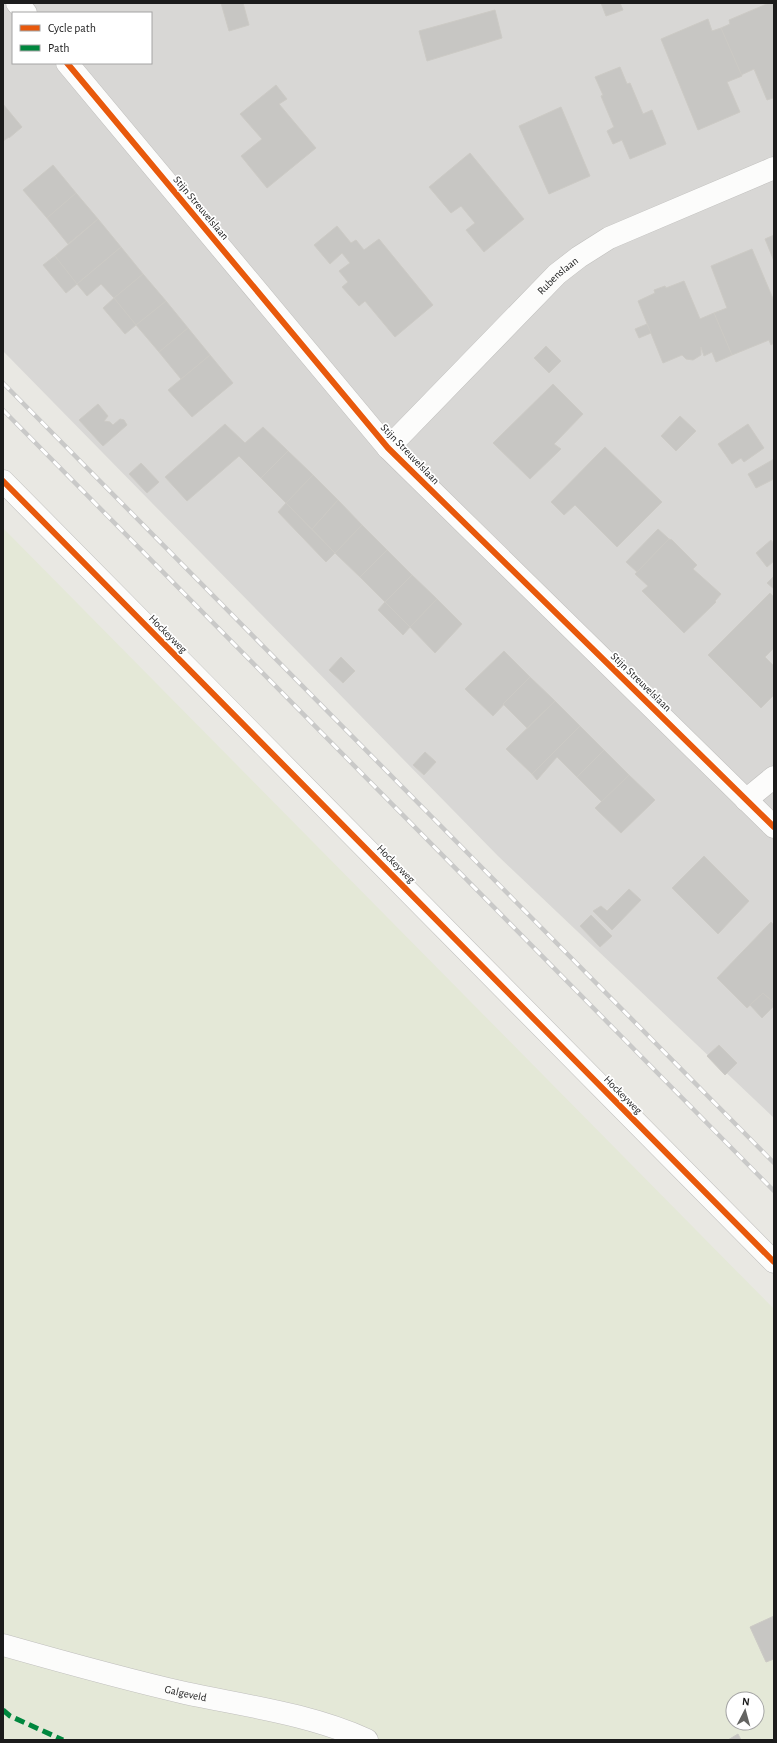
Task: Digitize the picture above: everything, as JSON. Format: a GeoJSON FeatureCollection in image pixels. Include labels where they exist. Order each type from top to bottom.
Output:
{"type":"FeatureCollection","features":[{"type":"Feature","properties":{"kind":"street"},"geometry":{"type":"LineString","coordinates":[[18,3],[25,12]]}},
{"type":"Feature","properties":{"kind":"street","name":"Stijn Streuvelslaan"},"geometry":{"type":"LineString","coordinates":[[68,64],[388,448],[774,827]]}},
{"type":"Feature","properties":{"kind":"street","name":"Rubenslaan"},"geometry":{"type":"LineString","coordinates":[[388,448],[557,274],[579,257],[609,238],[774,168]]}},
{"type":"Feature","properties":{"kind":"street","name":"Hockeyweg"},"geometry":{"type":"LineString","coordinates":[[3,481],[774,1262]]}},
{"type":"Feature","properties":{"kind":"street"},"geometry":{"type":"LineString","coordinates":[[746,800],[774,777]]}},
{"type":"Feature","properties":{"kind":"street","name":"Galgeveld"},"geometry":{"type":"LineString","coordinates":[[3,1645],[176,1691],[295,1716],[344,1729],[368,1740]]}},
{"type":"Feature","properties":{"kind":"shaded area"},"geometry":{"type":"Polygon","coordinates":[[[3,3],[774,3],[774,1118],[498,856],[3,351],[3,3]]]}},
{"type":"Feature","properties":{"kind":"green space"},"geometry":{"type":"Polygon","coordinates":[[[3,528],[774,1309],[774,1740],[3,1740],[3,528]]]}},
{"type":"Feature","properties":{"kind":"building"},"geometry":{"type":"Polygon","coordinates":[[[221,3],[243,3],[249,25],[229,31],[221,3]]]}},
{"type":"Feature","properties":{"kind":"building"},"geometry":{"type":"Polygon","coordinates":[[[601,3],[620,3],[623,10],[606,16],[601,3]]]}},
{"type":"Feature","properties":{"kind":"building"},"geometry":{"type":"Polygon","coordinates":[[[769,3],[774,3],[774,99],[767,100],[754,69],[741,75],[721,28],[730,24],[729,20],[769,3]]]}},
{"type":"Feature","properties":{"kind":"building"},"geometry":{"type":"Polygon","coordinates":[[[495,10],[502,38],[427,61],[419,31],[495,10]]]}},
{"type":"Feature","properties":{"kind":"building"},"geometry":{"type":"Polygon","coordinates":[[[708,19],[712,31],[721,28],[742,76],[727,82],[740,112],[698,130],[661,39],[708,19]]]}},
{"type":"Feature","properties":{"kind":"building"},"geometry":{"type":"Polygon","coordinates":[[[620,67],[627,84],[630,83],[643,114],[652,110],[666,144],[630,159],[622,140],[613,144],[607,131],[614,127],[595,77],[620,67]]]}},
{"type":"Feature","properties":{"kind":"building"},"geometry":{"type":"Polygon","coordinates":[[[276,85],[287,99],[279,104],[316,148],[267,188],[241,156],[262,139],[240,114],[276,85]]]}},
{"type":"Feature","properties":{"kind":"building"},"geometry":{"type":"Polygon","coordinates":[[[3,104],[22,127],[3,141],[3,104]]]}},
{"type":"Feature","properties":{"kind":"building"},"geometry":{"type":"Polygon","coordinates":[[[561,107],[590,176],[549,194],[519,126],[561,107]]]}},
{"type":"Feature","properties":{"kind":"building"},"geometry":{"type":"Polygon","coordinates":[[[470,153],[524,219],[484,252],[466,230],[475,223],[461,206],[451,213],[429,187],[470,153]]]}},
{"type":"Feature","properties":{"kind":"building"},"geometry":{"type":"Polygon","coordinates":[[[53,165],[76,193],[47,218],[23,190],[53,165]]]}},
{"type":"Feature","properties":{"kind":"building"},"geometry":{"type":"Polygon","coordinates":[[[76,193],[98,219],[68,244],[47,218],[76,193]]]}},
{"type":"Feature","properties":{"kind":"building"},"geometry":{"type":"Polygon","coordinates":[[[98,219],[121,247],[77,284],[55,256],[98,219]]]}},
{"type":"Feature","properties":{"kind":"building"},"geometry":{"type":"Polygon","coordinates":[[[337,226],[351,243],[356,240],[364,250],[379,239],[433,305],[395,337],[365,301],[359,306],[342,287],[348,282],[339,271],[350,263],[342,253],[330,264],[314,245],[337,226]]]}},
{"type":"Feature","properties":{"kind":"building"},"geometry":{"type":"Polygon","coordinates":[[[774,235],[774,261],[765,239],[774,235]]]}},
{"type":"Feature","properties":{"kind":"building"},"geometry":{"type":"Polygon","coordinates":[[[121,247],[143,274],[114,298],[101,284],[87,296],[77,284],[121,247]]]}},
{"type":"Feature","properties":{"kind":"building"},"geometry":{"type":"Polygon","coordinates":[[[752,249],[774,301],[774,343],[771,345],[769,340],[732,355],[714,313],[727,308],[711,266],[752,249]]]}},
{"type":"Feature","properties":{"kind":"building"},"geometry":{"type":"Polygon","coordinates":[[[55,256],[77,284],[66,293],[43,265],[55,256]]]}},
{"type":"Feature","properties":{"kind":"building"},"geometry":{"type":"Polygon","coordinates":[[[143,274],[166,301],[136,325],[114,298],[143,274]]]}},
{"type":"Feature","properties":{"kind":"building"},"geometry":{"type":"Polygon","coordinates":[[[684,281],[700,319],[714,313],[732,355],[716,362],[712,352],[704,356],[701,347],[701,355],[693,360],[686,359],[682,355],[663,363],[638,301],[655,293],[654,290],[665,286],[666,288],[684,281]]]}},
{"type":"Feature","properties":{"kind":"building"},"geometry":{"type":"Polygon","coordinates":[[[114,298],[136,325],[125,334],[103,308],[114,298]]]}},
{"type":"Feature","properties":{"kind":"building"},"geometry":{"type":"Polygon","coordinates":[[[166,301],[188,328],[159,352],[136,325],[166,301]]]}},
{"type":"Feature","properties":{"kind":"building"},"geometry":{"type":"Polygon","coordinates":[[[647,324],[651,333],[639,338],[635,329],[647,324]]]}},
{"type":"Feature","properties":{"kind":"building"},"geometry":{"type":"Polygon","coordinates":[[[188,328],[210,355],[181,379],[159,352],[188,328]]]}},
{"type":"Feature","properties":{"kind":"building"},"geometry":{"type":"Polygon","coordinates":[[[546,346],[561,361],[549,373],[534,358],[546,346]]]}},
{"type":"Feature","properties":{"kind":"building"},"geometry":{"type":"Polygon","coordinates":[[[210,355],[233,383],[192,417],[168,390],[210,355]]]}},
{"type":"Feature","properties":{"kind":"building"},"geometry":{"type":"Polygon","coordinates":[[[553,384],[583,414],[554,444],[561,449],[530,479],[493,443],[553,384]]]}},
{"type":"Feature","properties":{"kind":"building"},"geometry":{"type":"Polygon","coordinates":[[[98,404],[108,416],[104,421],[110,422],[113,425],[120,419],[124,420],[127,425],[103,446],[79,420],[98,404]]]}},
{"type":"Feature","properties":{"kind":"building"},"geometry":{"type":"Polygon","coordinates":[[[680,416],[696,431],[676,451],[661,436],[680,416]]]}},
{"type":"Feature","properties":{"kind":"building"},"geometry":{"type":"Polygon","coordinates":[[[225,424],[245,443],[263,427],[288,451],[261,478],[239,456],[187,501],[165,477],[225,424]]]}},
{"type":"Feature","properties":{"kind":"building"},"geometry":{"type":"Polygon","coordinates":[[[748,424],[764,448],[744,462],[741,458],[732,464],[718,444],[748,424]]]}},
{"type":"Feature","properties":{"kind":"building"},"geometry":{"type":"Polygon","coordinates":[[[605,447],[662,502],[617,547],[575,505],[564,515],[551,502],[605,447]]]}},
{"type":"Feature","properties":{"kind":"building"},"geometry":{"type":"Polygon","coordinates":[[[288,451],[313,475],[286,503],[261,478],[288,451]]]}},
{"type":"Feature","properties":{"kind":"building"},"geometry":{"type":"Polygon","coordinates":[[[774,459],[774,479],[756,488],[748,474],[774,459]]]}},
{"type":"Feature","properties":{"kind":"building"},"geometry":{"type":"Polygon","coordinates":[[[141,463],[159,482],[147,493],[129,474],[141,463]]]}},
{"type":"Feature","properties":{"kind":"building"},"geometry":{"type":"Polygon","coordinates":[[[313,475],[338,500],[312,529],[286,503],[313,475]]]}},
{"type":"Feature","properties":{"kind":"building"},"geometry":{"type":"Polygon","coordinates":[[[338,500],[362,525],[335,553],[312,529],[338,500]]]}},
{"type":"Feature","properties":{"kind":"building"},"geometry":{"type":"Polygon","coordinates":[[[286,503],[335,553],[326,562],[278,512],[286,503]]]}},
{"type":"Feature","properties":{"kind":"building"},"geometry":{"type":"Polygon","coordinates":[[[362,525],[387,550],[360,577],[335,553],[362,525]]]}},
{"type":"Feature","properties":{"kind":"building"},"geometry":{"type":"Polygon","coordinates":[[[658,529],[669,539],[637,572],[626,562],[658,529]]]}},
{"type":"Feature","properties":{"kind":"building"},"geometry":{"type":"Polygon","coordinates":[[[669,539],[672,540],[697,565],[693,569],[721,594],[715,601],[716,602],[684,633],[642,591],[648,586],[635,574],[669,539]]]}},
{"type":"Feature","properties":{"kind":"building"},"geometry":{"type":"Polygon","coordinates":[[[771,540],[774,544],[774,561],[767,567],[756,553],[771,540]]]}},
{"type":"Feature","properties":{"kind":"building"},"geometry":{"type":"Polygon","coordinates":[[[387,550],[412,575],[385,602],[360,577],[387,550]]]}},
{"type":"Feature","properties":{"kind":"building"},"geometry":{"type":"Polygon","coordinates":[[[412,575],[437,599],[410,627],[385,602],[412,575]]]}},
{"type":"Feature","properties":{"kind":"building"},"geometry":{"type":"Polygon","coordinates":[[[774,576],[774,589],[767,583],[774,576]]]}},
{"type":"Feature","properties":{"kind":"building"},"geometry":{"type":"Polygon","coordinates":[[[770,593],[774,597],[774,648],[765,657],[774,666],[774,695],[761,708],[708,655],[770,593]]]}},
{"type":"Feature","properties":{"kind":"building"},"geometry":{"type":"Polygon","coordinates":[[[437,599],[462,624],[435,653],[410,627],[437,599]]]}},
{"type":"Feature","properties":{"kind":"building"},"geometry":{"type":"Polygon","coordinates":[[[385,602],[410,627],[403,635],[378,610],[385,602]]]}},
{"type":"Feature","properties":{"kind":"building"},"geometry":{"type":"Polygon","coordinates":[[[504,651],[530,677],[493,716],[465,689],[504,651]]]}},
{"type":"Feature","properties":{"kind":"building"},"geometry":{"type":"Polygon","coordinates":[[[341,657],[355,671],[343,683],[329,670],[341,657]]]}},
{"type":"Feature","properties":{"kind":"building"},"geometry":{"type":"Polygon","coordinates":[[[530,677],[555,701],[527,728],[503,704],[530,677]]]}},
{"type":"Feature","properties":{"kind":"building"},"geometry":{"type":"Polygon","coordinates":[[[555,701],[580,726],[532,774],[506,749],[555,701]]]}},
{"type":"Feature","properties":{"kind":"building"},"geometry":{"type":"Polygon","coordinates":[[[580,726],[604,750],[577,777],[557,757],[537,780],[532,774],[580,726]]]}},
{"type":"Feature","properties":{"kind":"building"},"geometry":{"type":"Polygon","coordinates":[[[604,750],[629,775],[602,802],[577,777],[604,750]]]}},
{"type":"Feature","properties":{"kind":"building"},"geometry":{"type":"Polygon","coordinates":[[[425,752],[436,762],[424,775],[413,765],[425,752]]]}},
{"type":"Feature","properties":{"kind":"building"},"geometry":{"type":"Polygon","coordinates":[[[629,775],[655,800],[621,833],[595,808],[629,775]]]}},
{"type":"Feature","properties":{"kind":"building"},"geometry":{"type":"Polygon","coordinates":[[[704,856],[749,901],[718,934],[672,888],[704,856]]]}},
{"type":"Feature","properties":{"kind":"building"},"geometry":{"type":"Polygon","coordinates":[[[629,889],[641,900],[612,930],[593,911],[601,906],[607,911],[629,889]]]}},
{"type":"Feature","properties":{"kind":"building"},"geometry":{"type":"Polygon","coordinates":[[[591,915],[612,936],[600,947],[580,926],[591,915]]]}},
{"type":"Feature","properties":{"kind":"building"},"geometry":{"type":"Polygon","coordinates":[[[771,922],[774,925],[774,1003],[763,993],[747,1008],[717,978],[771,922]]]}},
{"type":"Feature","properties":{"kind":"building"},"geometry":{"type":"Polygon","coordinates":[[[763,993],[774,1003],[774,1006],[762,1018],[750,1005],[763,993]]]}},
{"type":"Feature","properties":{"kind":"building"},"geometry":{"type":"Polygon","coordinates":[[[719,1045],[737,1063],[725,1075],[707,1056],[719,1045]]]}},
{"type":"Feature","properties":{"kind":"building"},"geometry":{"type":"Polygon","coordinates":[[[774,1616],[774,1659],[766,1662],[750,1627],[774,1616]]]}},
{"type":"Feature","properties":{"kind":"building"},"geometry":{"type":"Polygon","coordinates":[[[738,1734],[741,1740],[728,1740],[738,1734]]]}},
{"type":"Feature","properties":{"kind":"railway"},"geometry":{"type":"LineString","coordinates":[[3,383],[774,1163]]}},
{"type":"Feature","properties":{"kind":"railway"},"geometry":{"type":"LineString","coordinates":[[3,410],[774,1191]]}},
{"type":"Feature","properties":{"kind":"marked path"},"geometry":{"type":"LineString","coordinates":[[3,1710],[10,1716],[63,1740]]}},
{"type":"Feature","properties":{"kind":"cycle path"},"geometry":{"type":"LineString","coordinates":[[68,64],[388,448],[774,827]]}},
{"type":"Feature","properties":{"kind":"cycle path"},"geometry":{"type":"LineString","coordinates":[[3,481],[774,1262]]}}]}
